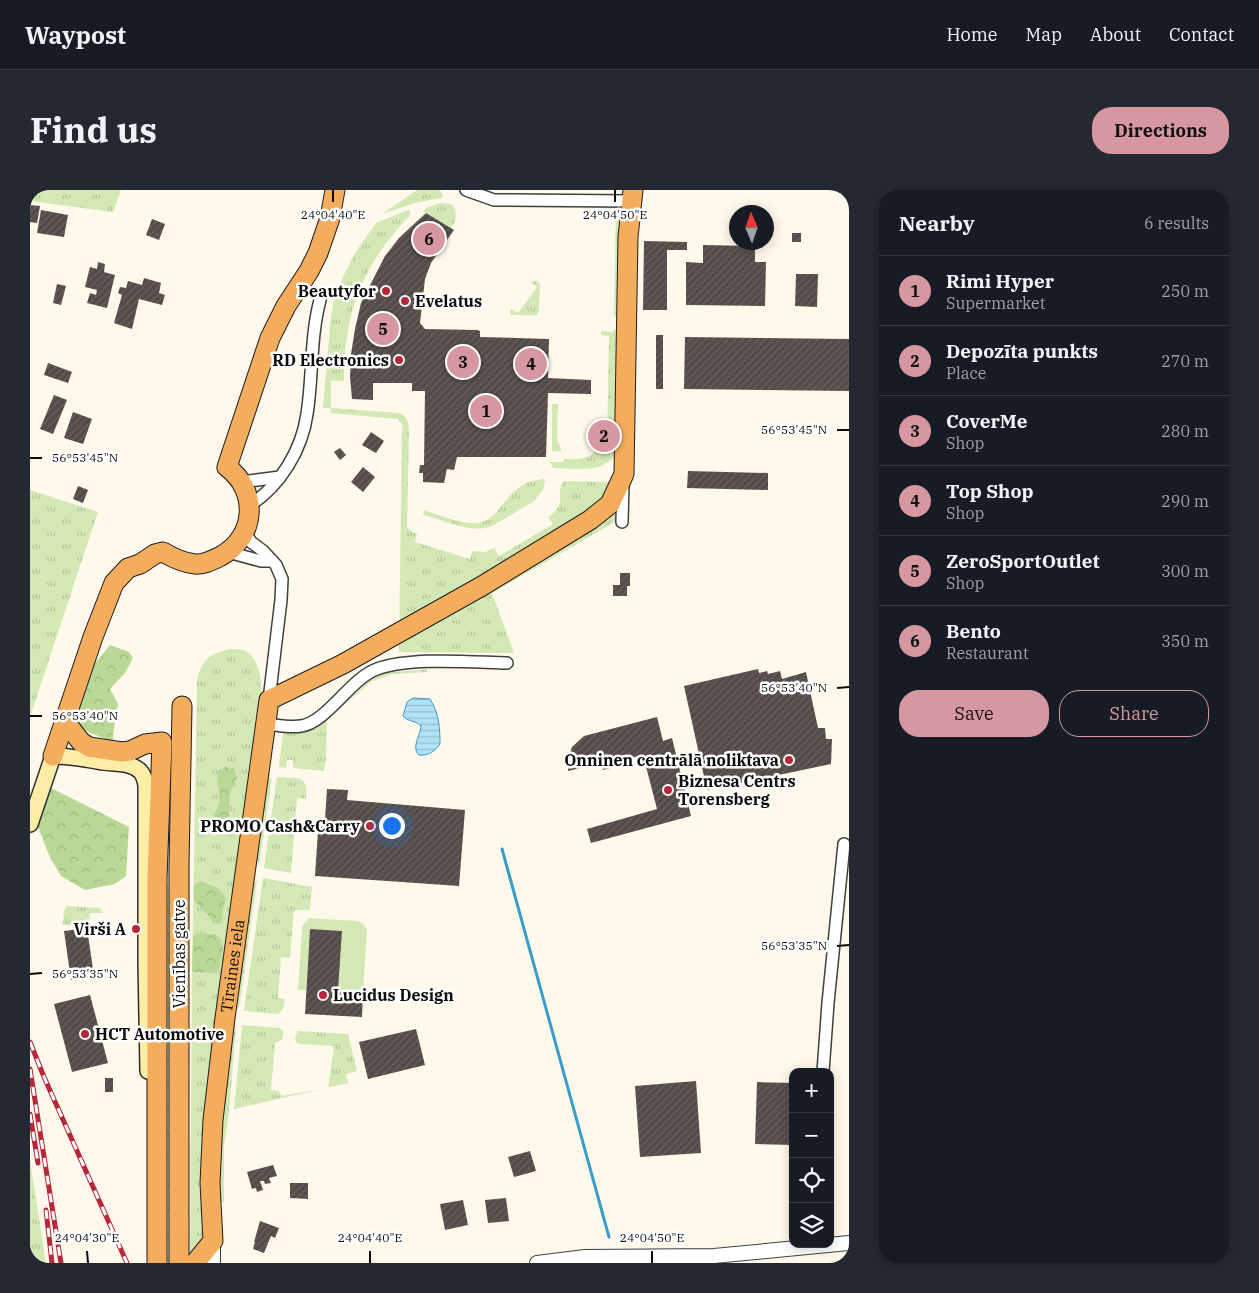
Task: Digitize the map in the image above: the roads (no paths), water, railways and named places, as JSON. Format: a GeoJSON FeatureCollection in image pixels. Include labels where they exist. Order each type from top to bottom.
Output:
{"type":"FeatureCollection","features":[{"type":"Feature","properties":{"kind":"highway"},"geometry":{"type":"LineString","coordinates":[[53,756],[93,637],[114,583],[128,568],[140,564],[154,554],[163,552],[173,558],[196,564],[212,561],[228,552],[238,543],[244,532],[250,505],[241,482],[227,467],[270,338],[286,306],[309,271],[318,253],[330,218],[336,190]]}},
{"type":"Feature","properties":{"kind":"highway"},"geometry":{"type":"LineString","coordinates":[[269,700],[343,664],[482,586],[590,520],[610,504],[624,474],[628,237],[632,195]]}},
{"type":"Feature","properties":{"kind":"highway","name":"Tīraines iela"},"geometry":{"type":"LineString","coordinates":[[213,1241],[210,1183],[213,1120],[225,1018],[269,700]]}},
{"type":"Feature","properties":{"kind":"highway","name":"Vienības gatve"},"geometry":{"type":"LineString","coordinates":[[182,706],[179,892],[184,1260]]}},
{"type":"Feature","properties":{"kind":"highway","name":"Vienības gatve"},"geometry":{"type":"LineString","coordinates":[[64,720],[81,742],[89,746],[122,752],[130,751],[145,744],[162,742],[157,879],[157,1263]]}},
{"type":"Feature","properties":{"kind":"highway"},"geometry":{"type":"LineString","coordinates":[[184,1260],[213,1241]]}},
{"type":"Feature","properties":{"kind":"main road"},"geometry":{"type":"LineString","coordinates":[[30,824],[53,756]]}},
{"type":"Feature","properties":{"kind":"main road","name":"Vienības gatve"},"geometry":{"type":"LineString","coordinates":[[53,756],[127,764],[143,773],[146,785],[146,962],[150,1163],[158,1186]]}},
{"type":"Feature","properties":{"kind":"street"},"geometry":{"type":"LineString","coordinates":[[466,190],[494,200],[632,195]]}},
{"type":"Feature","properties":{"kind":"street"},"geometry":{"type":"LineString","coordinates":[[250,505],[271,489],[300,443],[307,414],[314,332],[320,300]]}},
{"type":"Feature","properties":{"kind":"street"},"geometry":{"type":"LineString","coordinates":[[622,522],[624,474]]}},
{"type":"Feature","properties":{"kind":"street"},"geometry":{"type":"LineString","coordinates":[[241,482],[280,477]]}},
{"type":"Feature","properties":{"kind":"street"},"geometry":{"type":"LineString","coordinates":[[244,532],[251,542],[263,550],[280,573],[281,600],[269,700]]}},
{"type":"Feature","properties":{"kind":"street"},"geometry":{"type":"LineString","coordinates":[[228,552],[261,561],[272,561]]}},
{"type":"Feature","properties":{"kind":"street"},"geometry":{"type":"LineString","coordinates":[[266,724],[302,726],[320,717],[359,680],[374,670],[389,665],[414,662],[507,663]]}},
{"type":"Feature","properties":{"kind":"street"},"geometry":{"type":"LineString","coordinates":[[824,1068],[828,1003],[844,844]]}},
{"type":"Feature","properties":{"kind":"street","name":"Tīraines iela"},"geometry":{"type":"LineString","coordinates":[[212,1263],[213,1241]]}},
{"type":"Feature","properties":{"kind":"street"},"geometry":{"type":"LineString","coordinates":[[834,1245],[849,1244]]}},
{"type":"Feature","properties":{"kind":"street"},"geometry":{"type":"LineString","coordinates":[[537,1263],[585,1257],[714,1256],[789,1247]]}},
{"type":"Feature","properties":{"kind":"water"},"geometry":{"type":"Polygon","coordinates":[[[413,698],[430,699],[437,715],[440,744],[434,751],[426,755],[419,755],[416,749],[421,726],[403,716],[407,702],[413,698]]]}},
{"type":"Feature","properties":{"kind":"waterway"},"geometry":{"type":"LineString","coordinates":[[502,849],[609,1237]]}},
{"type":"Feature","properties":{"kind":"railway"},"geometry":{"type":"LineString","coordinates":[[30,1042],[127,1263]]}},
{"type":"Feature","properties":{"kind":"railway"},"geometry":{"type":"LineString","coordinates":[[30,1069],[61,1263]]}},
{"type":"Feature","properties":{"kind":"railway"},"geometry":{"type":"LineString","coordinates":[[30,1114],[38,1163]]}},
{"type":"Feature","properties":{"kind":"railway"},"geometry":{"type":"LineString","coordinates":[[46,1210],[52,1263]]}},
{"type":"Feature","properties":{"kind":"place","name":"Bento"},"geometry":{"type":"Point","coordinates":[429,239]}},
{"type":"Feature","properties":{"kind":"place","name":"Beautyfor"},"geometry":{"type":"Point","coordinates":[386,291]}},
{"type":"Feature","properties":{"kind":"place","name":"Evelatus"},"geometry":{"type":"Point","coordinates":[405,301]}},
{"type":"Feature","properties":{"kind":"place","name":"ZeroSportOutlet"},"geometry":{"type":"Point","coordinates":[383,329]}},
{"type":"Feature","properties":{"kind":"place","name":"RD Electronics"},"geometry":{"type":"Point","coordinates":[399,360]}},
{"type":"Feature","properties":{"kind":"place","name":"CoverMe"},"geometry":{"type":"Point","coordinates":[463,362]}},
{"type":"Feature","properties":{"kind":"place","name":"Top Shop"},"geometry":{"type":"Point","coordinates":[531,364]}},
{"type":"Feature","properties":{"kind":"place","name":"Rimi Hyper"},"geometry":{"type":"Point","coordinates":[486,411]}},
{"type":"Feature","properties":{"kind":"place","name":"Depozīta punkts"},"geometry":{"type":"Point","coordinates":[604,436]}},
{"type":"Feature","properties":{"kind":"place","name":"Onninen centrālā noliktava"},"geometry":{"type":"Point","coordinates":[789,760]}},
{"type":"Feature","properties":{"kind":"place","name":"Biznesa Centrs Torensberg"},"geometry":{"type":"Point","coordinates":[668,790]}},
{"type":"Feature","properties":{"kind":"place","name":"PROMO Cash&Carry"},"geometry":{"type":"Point","coordinates":[370,826]}},
{"type":"Feature","properties":{"kind":"place","name":"Virši A"},"geometry":{"type":"Point","coordinates":[136,929]}},
{"type":"Feature","properties":{"kind":"place","name":"Lucidus Design"},"geometry":{"type":"Point","coordinates":[323,995]}},
{"type":"Feature","properties":{"kind":"place","name":"HCT Automotive"},"geometry":{"type":"Point","coordinates":[85,1034]}}]}
